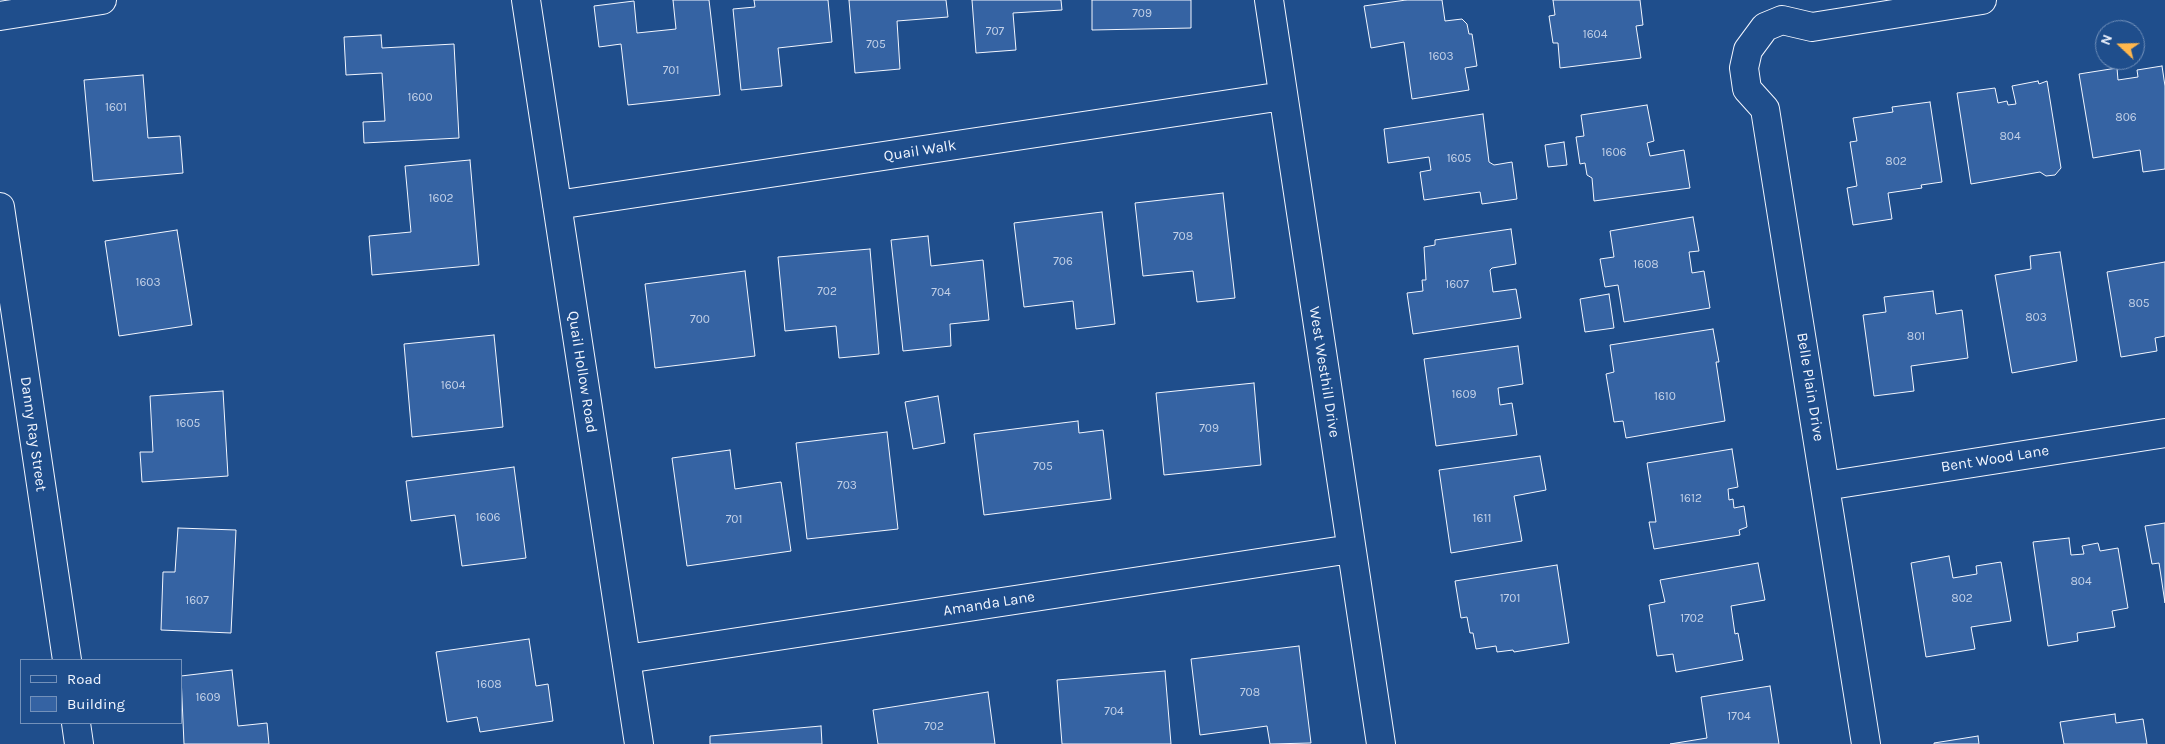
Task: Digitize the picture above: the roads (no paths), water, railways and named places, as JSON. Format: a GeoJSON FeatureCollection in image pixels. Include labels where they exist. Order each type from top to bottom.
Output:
{"type":"FeatureCollection","features":[{"type":"Feature","properties":{"kind":"street"},"geometry":{"type":"LineString","coordinates":[[0,16],[102,0]]}},
{"type":"Feature","properties":{"kind":"street","name":"Quail Hollow Road"},"geometry":{"type":"LineString","coordinates":[[526,0],[639,744]]}},
{"type":"Feature","properties":{"kind":"street","name":"West Westhill Drive"},"geometry":{"type":"LineString","coordinates":[[1269,0],[1381,744]]}},
{"type":"Feature","properties":{"kind":"street","name":"Belle Plain Drive"},"geometry":{"type":"LineString","coordinates":[[1866,744],[1765,109],[1746,84],[1744,68],[1748,50],[1765,27],[1782,20],[1812,27],[1982,0]]}},
{"type":"Feature","properties":{"kind":"street","name":"Quail Walk"},"geometry":{"type":"LineString","coordinates":[[557,206],[1283,96]]}},
{"type":"Feature","properties":{"kind":"street","name":"Danny Ray Street"},"geometry":{"type":"LineString","coordinates":[[0,207],[67,659]]}},
{"type":"Feature","properties":{"kind":"street","name":"Bent Wood Lane"},"geometry":{"type":"LineString","coordinates":[[1825,486],[2165,433]]}},
{"type":"Feature","properties":{"kind":"street","name":"Amanda Lane"},"geometry":{"type":"LineString","coordinates":[[626,659],[1351,549]]}},
{"type":"Feature","properties":{"kind":"street"},"geometry":{"type":"LineString","coordinates":[[76,724],[79,744]]}}]}
